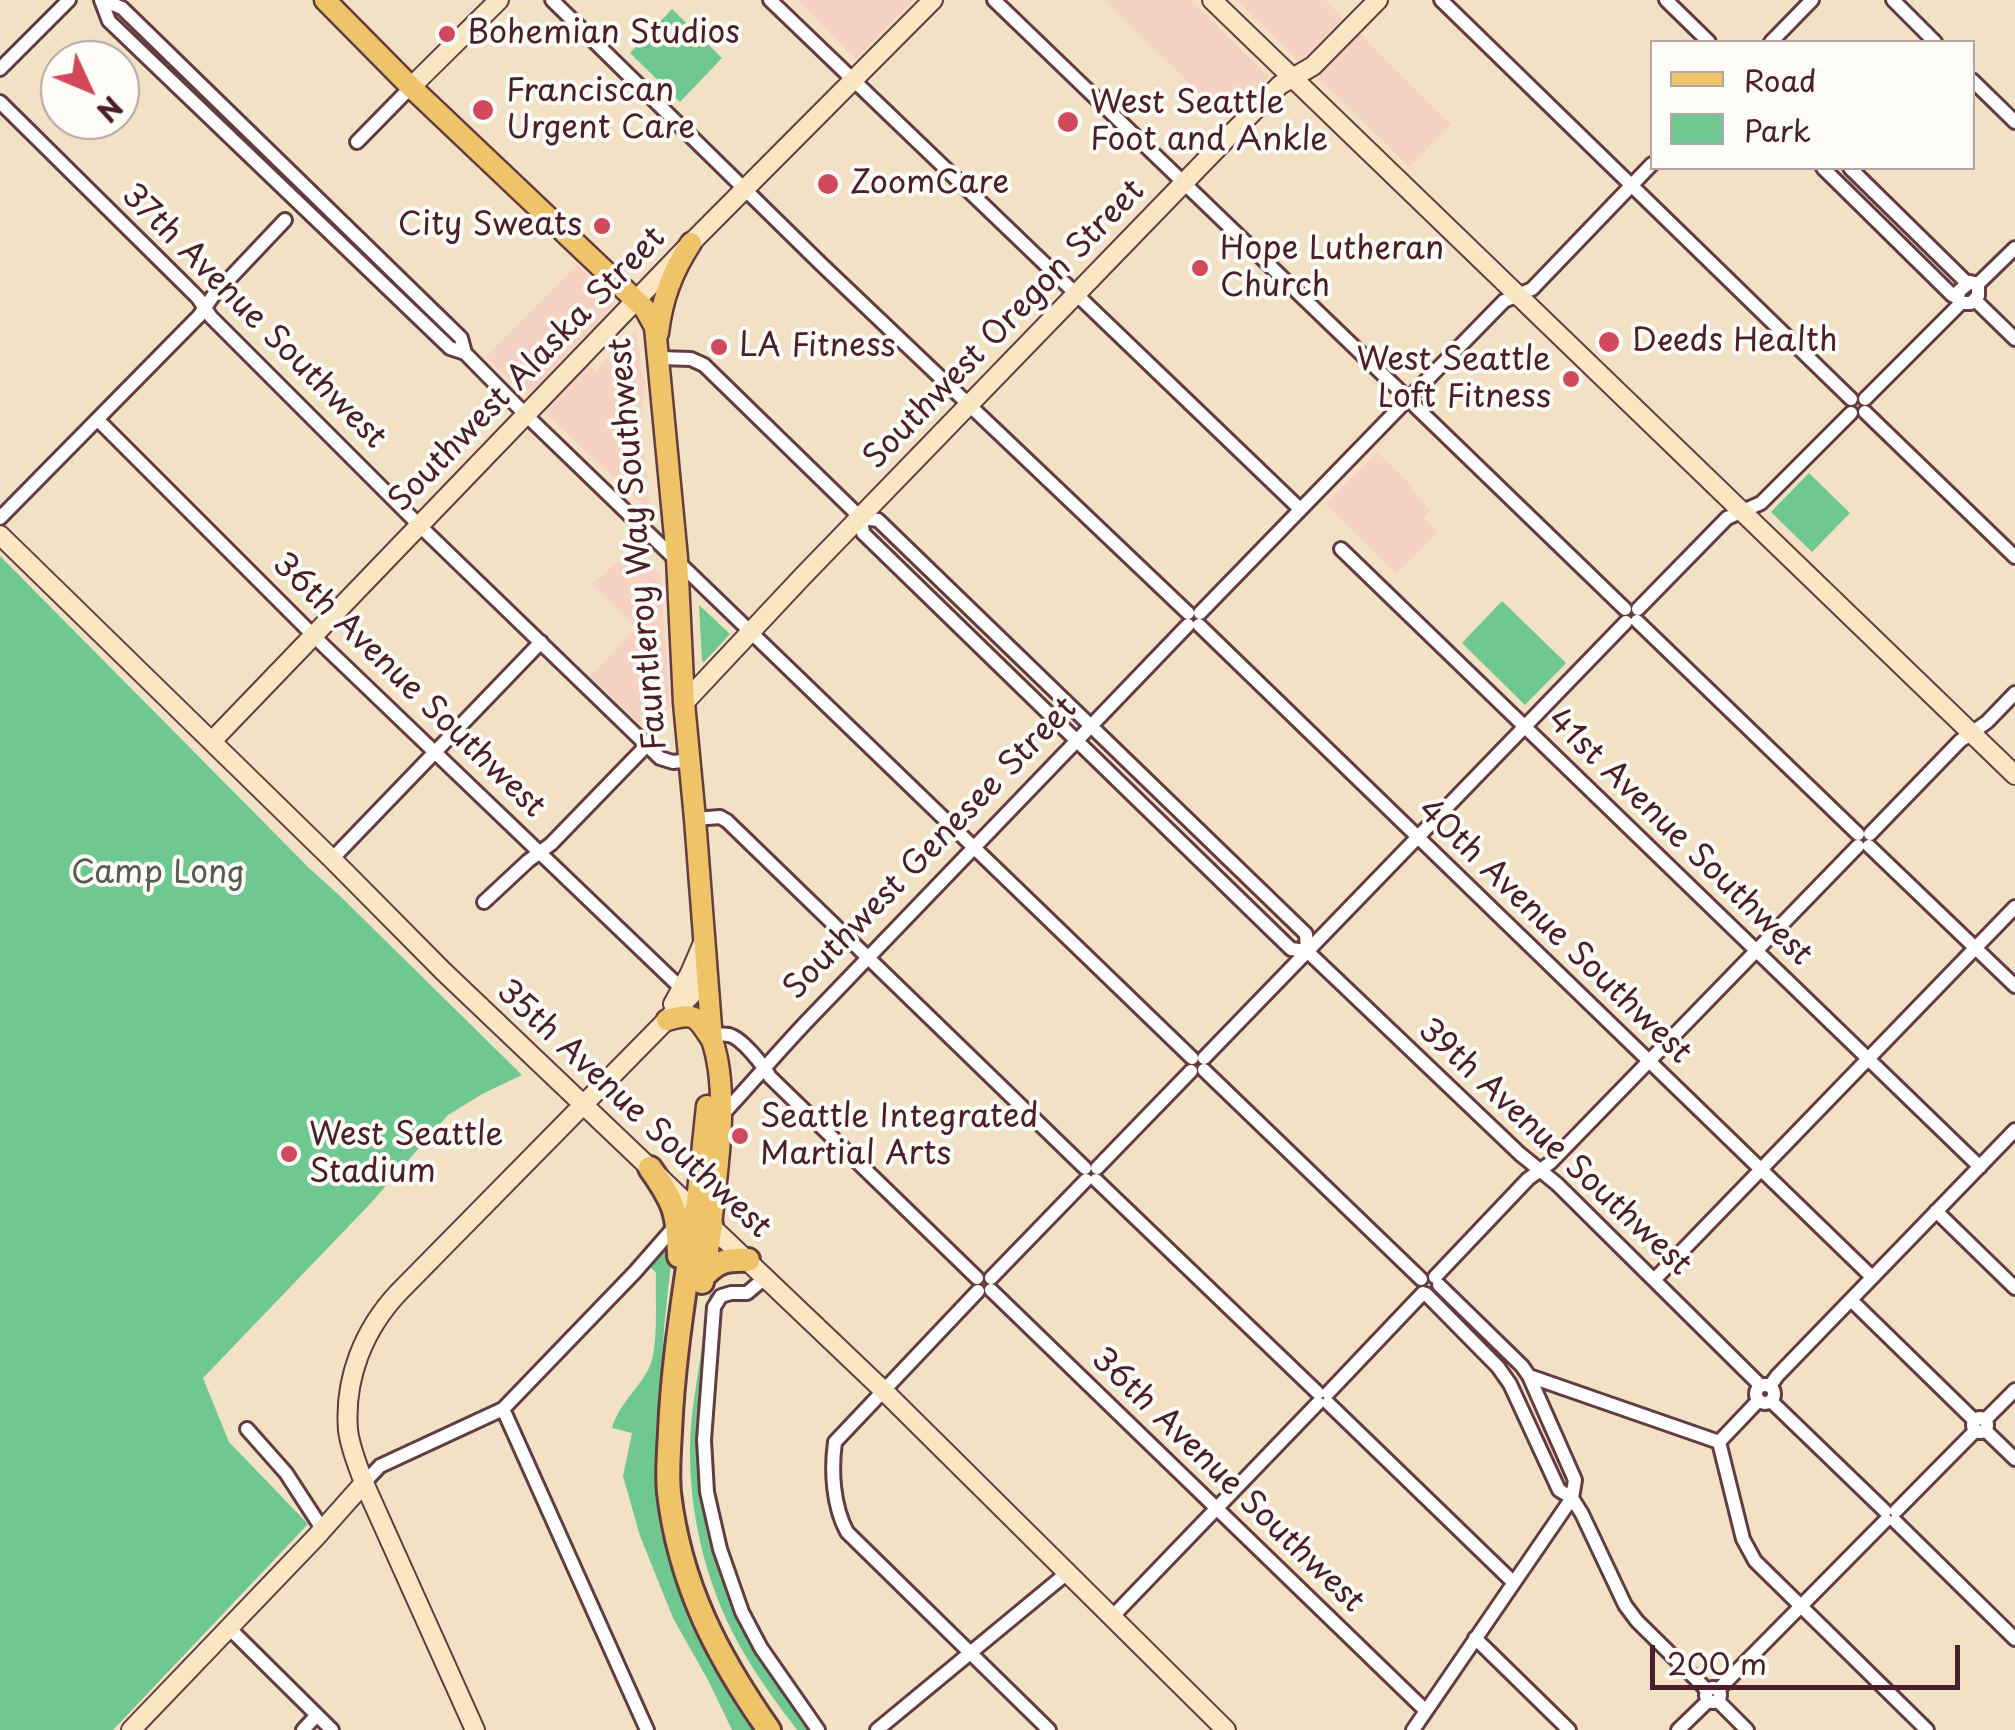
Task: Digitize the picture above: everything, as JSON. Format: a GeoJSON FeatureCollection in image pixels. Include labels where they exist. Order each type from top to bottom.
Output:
{"type":"FeatureCollection","features":[{"type":"Feature","properties":{"kind":"highway"},"geometry":{"type":"LineString","coordinates":[[650,1168],[668,1193],[695,1219]]}},
{"type":"Feature","properties":{"kind":"highway","name":"Fauntleroy Way Southwest"},"geometry":{"type":"LineString","coordinates":[[695,1219],[702,1278],[683,1425],[681,1472],[686,1524],[715,1614],[750,1679],[784,1730]]}},
{"type":"Feature","properties":{"kind":"highway","name":"Fauntleroy Way Southwest"},"geometry":{"type":"LineString","coordinates":[[695,1219],[671,1400],[669,1493],[692,1592],[710,1636],[735,1682],[769,1730]]}},
{"type":"Feature","properties":{"kind":"highway"},"geometry":{"type":"LineString","coordinates":[[702,1278],[723,1261],[748,1260]]}},
{"type":"Feature","properties":{"kind":"main road","name":"Fauntleroy Way Southwest"},"geometry":{"type":"LineString","coordinates":[[325,0],[637,301],[652,320],[658,336],[677,558],[684,702],[712,1038],[718,1059],[720,1116],[695,1219]]}},
{"type":"Feature","properties":{"kind":"main road"},"geometry":{"type":"LineString","coordinates":[[411,86],[499,0]]}},
{"type":"Feature","properties":{"kind":"main road","name":"Southwest Alaska Street"},"geometry":{"type":"LineString","coordinates":[[212,742],[691,243],[933,0]]}},
{"type":"Feature","properties":{"kind":"main road"},"geometry":{"type":"LineString","coordinates":[[1212,0],[2015,776]]}},
{"type":"Feature","properties":{"kind":"main road","name":"Southwest Oregon Street"},"geometry":{"type":"LineString","coordinates":[[684,702],[1280,86],[1313,66],[1378,0]]}},
{"type":"Feature","properties":{"kind":"main road"},"geometry":{"type":"LineString","coordinates":[[658,336],[666,291],[691,243]]}},
{"type":"Feature","properties":{"kind":"main road","name":"35th Avenue Southwest"},"geometry":{"type":"LineString","coordinates":[[0,535],[442,971],[650,1168]]}},
{"type":"Feature","properties":{"kind":"main road"},"geometry":{"type":"LineString","coordinates":[[474,1730],[364,1483],[348,1430],[350,1391],[358,1354],[382,1310],[662,1025],[684,995],[705,938]]}},
{"type":"Feature","properties":{"kind":"main road"},"geometry":{"type":"LineString","coordinates":[[684,995],[707,978]]}},
{"type":"Feature","properties":{"kind":"main road"},"geometry":{"type":"LineString","coordinates":[[662,1025],[688,1014],[712,1038]]}},
{"type":"Feature","properties":{"kind":"main road","name":"Fauntleroy Way Southwest"},"geometry":{"type":"LineString","coordinates":[[695,1219],[712,1038]]}},
{"type":"Feature","properties":{"kind":"main road","name":"35th Avenue Southwest"},"geometry":{"type":"LineString","coordinates":[[695,1219],[766,1277],[1226,1730]]}},
{"type":"Feature","properties":{"kind":"main road"},"geometry":{"type":"LineString","coordinates":[[131,1730],[364,1483]]}},
{"type":"Feature","properties":{"kind":"street"},"geometry":{"type":"LineString","coordinates":[[0,69],[69,0]]}},
{"type":"Feature","properties":{"kind":"street"},"geometry":{"type":"LineString","coordinates":[[102,0],[122,8],[461,338],[465,353],[527,416],[1198,1064],[1530,1376],[1576,1480],[1572,1498],[1413,1730]]}},
{"type":"Feature","properties":{"kind":"street","name":"40th Avenue Southwest"},"geometry":{"type":"LineString","coordinates":[[552,0],[1872,1277]]}},
{"type":"Feature","properties":{"kind":"street"},"geometry":{"type":"LineString","coordinates":[[770,0],[1300,509]]}},
{"type":"Feature","properties":{"kind":"street"},"geometry":{"type":"LineString","coordinates":[[994,0],[2015,986]]}},
{"type":"Feature","properties":{"kind":"street"},"geometry":{"type":"LineString","coordinates":[[1441,0],[2015,557]]}},
{"type":"Feature","properties":{"kind":"street"},"geometry":{"type":"LineString","coordinates":[[1666,0],[1707,40]]}},
{"type":"Feature","properties":{"kind":"street"},"geometry":{"type":"LineString","coordinates":[[1773,40],[1812,0]]}},
{"type":"Feature","properties":{"kind":"street"},"geometry":{"type":"LineString","coordinates":[[1893,0],[1934,40]]}},
{"type":"Feature","properties":{"kind":"street"},"geometry":{"type":"LineString","coordinates":[[1975,83],[2015,122]]}},
{"type":"Feature","properties":{"kind":"street"},"geometry":{"type":"LineString","coordinates":[[356,142],[411,86]]}},
{"type":"Feature","properties":{"kind":"street","name":"37th Avenue Southwest"},"geometry":{"type":"LineString","coordinates":[[0,102],[185,284],[225,331],[420,526],[660,758],[690,760]]}},
{"type":"Feature","properties":{"kind":"street","name":"Southwest Genesee Street"},"geometry":{"type":"LineString","coordinates":[[720,1116],[1300,509],[1504,301],[1532,289],[1650,166]]}},
{"type":"Feature","properties":{"kind":"street"},"geometry":{"type":"LineString","coordinates":[[1825,170],[1952,294],[2015,339]]}},
{"type":"Feature","properties":{"kind":"street"},"geometry":{"type":"LineString","coordinates":[[1852,170],[1972,284]]}},
{"type":"Feature","properties":{"kind":"street"},"geometry":{"type":"LineString","coordinates":[[0,518],[98,420],[285,220]]}},
{"type":"Feature","properties":{"kind":"street"},"geometry":{"type":"LineString","coordinates":[[1965,300],[1959,291],[2015,248]]}},
{"type":"Feature","properties":{"kind":"street"},"geometry":{"type":"LineString","coordinates":[[1049,1730],[847,1532],[836,1505],[835,1442],[1727,518],[1761,503],[1965,300]]}},
{"type":"Feature","properties":{"kind":"street","name":"39th Avenue Southwest"},"geometry":{"type":"LineString","coordinates":[[660,358],[691,359],[704,365],[860,518],[863,534],[1077,742],[1291,949],[1307,951],[1556,1184],[2015,1639]]}},
{"type":"Feature","properties":{"kind":"street","name":"36th Avenue Southwest"},"geometry":{"type":"LineString","coordinates":[[98,420],[684,995]]}},
{"type":"Feature","properties":{"kind":"street","name":"39th Avenue Southwest"},"geometry":{"type":"LineString","coordinates":[[860,518],[878,520],[1306,934],[1307,951]]}},
{"type":"Feature","properties":{"kind":"street","name":"41st Avenue Southwest"},"geometry":{"type":"LineString","coordinates":[[1341,549],[1980,1167]]}},
{"type":"Feature","properties":{"kind":"street"},"geometry":{"type":"LineString","coordinates":[[332,859],[541,642]]}},
{"type":"Feature","properties":{"kind":"street"},"geometry":{"type":"LineString","coordinates":[[1112,1617],[1528,1180],[1550,1163],[1960,741],[1987,722],[2015,693]]}},
{"type":"Feature","properties":{"kind":"street"},"geometry":{"type":"LineString","coordinates":[[484,902],[551,844],[647,745]]}},
{"type":"Feature","properties":{"kind":"street"},"geometry":{"type":"LineString","coordinates":[[695,819],[720,817],[727,821],[1513,1582]]}},
{"type":"Feature","properties":{"kind":"street"},"geometry":{"type":"LineString","coordinates":[[1654,1280],[2015,908]]}},
{"type":"Feature","properties":{"kind":"street","name":"36th Avenue Southwest"},"geometry":{"type":"LineString","coordinates":[[712,1038],[733,1036],[770,1077],[1426,1711]]}},
{"type":"Feature","properties":{"kind":"street"},"geometry":{"type":"LineString","coordinates":[[1719,1442],[1777,1376],[2015,1130]]}},
{"type":"Feature","properties":{"kind":"street"},"geometry":{"type":"LineString","coordinates":[[1936,1212],[2015,1288]]}},
{"type":"Feature","properties":{"kind":"street"},"geometry":{"type":"LineString","coordinates":[[364,1483],[380,1466],[503,1409],[634,1272],[695,1219]]}},
{"type":"Feature","properties":{"kind":"street"},"geometry":{"type":"LineString","coordinates":[[766,1277],[747,1293],[722,1296],[714,1308],[704,1440],[707,1492],[720,1549],[742,1612],[770,1662],[818,1730]]}},
{"type":"Feature","properties":{"kind":"street"},"geometry":{"type":"LineString","coordinates":[[1429,1285],[1510,1384],[1559,1490],[1572,1498],[1626,1605],[1747,1730]]}},
{"type":"Feature","properties":{"kind":"street"},"geometry":{"type":"LineString","coordinates":[[1851,1300],[2015,1459]]}},
{"type":"Feature","properties":{"kind":"street"},"geometry":{"type":"LineString","coordinates":[[1530,1376],[1719,1442]]}},
{"type":"Feature","properties":{"kind":"street"},"geometry":{"type":"LineString","coordinates":[[1678,1730],[2015,1390]]}},
{"type":"Feature","properties":{"kind":"street"},"geometry":{"type":"LineString","coordinates":[[503,1409],[647,1730]]}},
{"type":"Feature","properties":{"kind":"street"},"geometry":{"type":"LineString","coordinates":[[247,1429],[286,1473],[323,1530]]}},
{"type":"Feature","properties":{"kind":"street"},"geometry":{"type":"LineString","coordinates":[[1719,1442],[1748,1551],[1927,1730]]}},
{"type":"Feature","properties":{"kind":"street"},"geometry":{"type":"LineString","coordinates":[[877,1730],[1067,1573]]}},
{"type":"Feature","properties":{"kind":"street"},"geometry":{"type":"LineString","coordinates":[[229,1628],[332,1730]]}},
{"type":"Feature","properties":{"kind":"street"},"geometry":{"type":"LineString","coordinates":[[1475,1638],[1569,1730]]}},
{"type":"Feature","properties":{"kind":"street"},"geometry":{"type":"LineString","coordinates":[[303,1730],[317,1715]]}},
{"type":"Feature","properties":{"kind":"shaded area"},"geometry":{"type":"Polygon","coordinates":[[[797,0],[914,0],[856,59],[797,0]]]}},
{"type":"Feature","properties":{"kind":"shaded area"},"geometry":{"type":"Polygon","coordinates":[[[1104,0],[1191,0],[1269,77],[1226,120],[1104,0]]]}},
{"type":"Feature","properties":{"kind":"shaded area"},"geometry":{"type":"Polygon","coordinates":[[[1236,0],[1325,0],[1451,124],[1410,167],[1236,0]]]}},
{"type":"Feature","properties":{"kind":"shaded area"},"geometry":{"type":"Polygon","coordinates":[[[577,264],[615,304],[573,349],[596,371],[636,330],[645,387],[641,416],[650,512],[486,357],[577,264]]]}},
{"type":"Feature","properties":{"kind":"shaded area"},"geometry":{"type":"Polygon","coordinates":[[[1377,452],[1431,510],[1424,518],[1438,532],[1397,574],[1325,504],[1377,452]]]}},
{"type":"Feature","properties":{"kind":"shaded area"},"geometry":{"type":"Polygon","coordinates":[[[635,548],[660,573],[670,707],[646,730],[590,676],[636,628],[591,584],[635,548]]]}},
{"type":"Feature","properties":{"kind":"green space"},"geometry":{"type":"Polygon","coordinates":[[[672,9],[722,58],[680,102],[630,53],[672,9]]]}},
{"type":"Feature","properties":{"kind":"green space"},"geometry":{"type":"Polygon","coordinates":[[[1809,473],[1850,513],[1812,552],[1771,512],[1809,473]]]}},
{"type":"Feature","properties":{"kind":"green space","name":"Camp Long"},"geometry":{"type":"Polygon","coordinates":[[[0,556],[309,868],[522,1075],[448,1115],[369,1205],[203,1378],[229,1442],[308,1524],[113,1730],[0,1730],[0,556]]]}},
{"type":"Feature","properties":{"kind":"green space"},"geometry":{"type":"Polygon","coordinates":[[[1502,601],[1566,663],[1525,705],[1462,643],[1502,601]]]}},
{"type":"Feature","properties":{"kind":"green space"},"geometry":{"type":"Polygon","coordinates":[[[699,605],[730,634],[704,662],[702,661],[699,605]]]}},
{"type":"Feature","properties":{"kind":"green space"},"geometry":{"type":"Polygon","coordinates":[[[674,1235],[658,1435],[665,1520],[759,1730],[732,1730],[673,1618],[640,1536],[623,1476],[632,1433],[612,1428],[652,1359],[656,1273],[647,1263],[674,1235]]]}},
{"type":"Feature","properties":{"kind":"green space"},"geometry":{"type":"Polygon","coordinates":[[[710,1292],[699,1427],[708,1531],[722,1582],[748,1639],[809,1730],[797,1730],[745,1655],[712,1585],[699,1535],[691,1484],[690,1434],[710,1292]]]}},
{"type":"Feature","properties":{"kind":"place","name":"Bohemian Studios"},"geometry":{"type":"Point","coordinates":[447,34]}},
{"type":"Feature","properties":{"kind":"place","name":"Franciscan Urgent Care"},"geometry":{"type":"Point","coordinates":[483,110]}},
{"type":"Feature","properties":{"kind":"place","name":"West Seattle Foot and Ankle"},"geometry":{"type":"Point","coordinates":[1068,122]}},
{"type":"Feature","properties":{"kind":"place","name":"ZoomCare"},"geometry":{"type":"Point","coordinates":[828,184]}},
{"type":"Feature","properties":{"kind":"place","name":"City Sweats"},"geometry":{"type":"Point","coordinates":[602,226]}},
{"type":"Feature","properties":{"kind":"place","name":"Hope Lutheran Church"},"geometry":{"type":"Point","coordinates":[1200,268]}},
{"type":"Feature","properties":{"kind":"place","name":"Deeds Health"},"geometry":{"type":"Point","coordinates":[1609,342]}},
{"type":"Feature","properties":{"kind":"place","name":"LA Fitness"},"geometry":{"type":"Point","coordinates":[719,347]}},
{"type":"Feature","properties":{"kind":"place","name":"West Seattle Loft Fitness"},"geometry":{"type":"Point","coordinates":[1571,379]}},
{"type":"Feature","properties":{"kind":"place","name":"Seattle Integrated Martial Arts"},"geometry":{"type":"Point","coordinates":[740,1136]}},
{"type":"Feature","properties":{"kind":"place","name":"West Seattle Stadium"},"geometry":{"type":"Point","coordinates":[289,1154]}}]}
